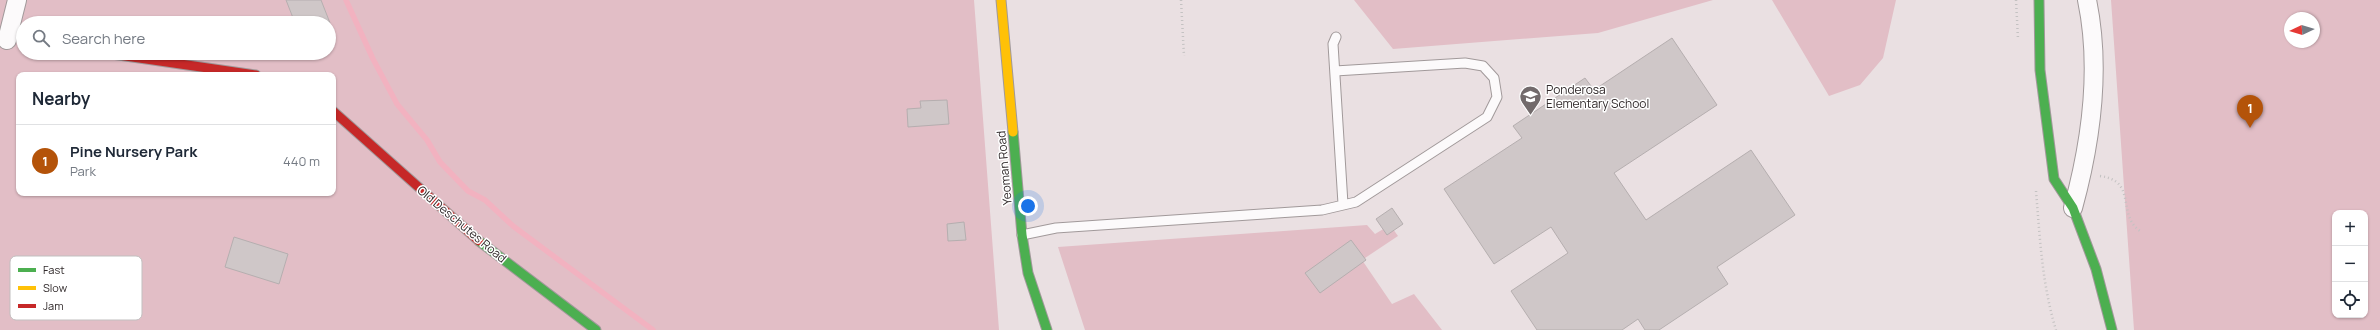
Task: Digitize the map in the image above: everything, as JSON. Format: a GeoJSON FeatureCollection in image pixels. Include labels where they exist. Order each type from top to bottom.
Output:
{"type":"FeatureCollection","features":[{"type":"Feature","properties":{"kind":"street"},"geometry":{"type":"LineString","coordinates":[[10,41],[17,0]]}},
{"type":"Feature","properties":{"kind":"street","name":"Yeoman Road"},"geometry":{"type":"LineString","coordinates":[[1001,0],[1022,235],[1028,273],[1047,330]]}},
{"type":"Feature","properties":{"kind":"street"},"geometry":{"type":"LineString","coordinates":[[2039,0],[2040,70],[2054,179],[2073,208],[2096,269],[2112,330]]}},
{"type":"Feature","properties":{"kind":"street"},"geometry":{"type":"LineString","coordinates":[[2073,208],[2082,176],[2092,98],[2094,52],[2087,0]]}},
{"type":"Feature","properties":{"kind":"street"},"geometry":{"type":"LineString","coordinates":[[153,60],[235,72]]}},
{"type":"Feature","properties":{"kind":"street","name":"Old Deschutes Road"},"geometry":{"type":"LineString","coordinates":[[336,114],[467,232],[596,330]]}},
{"type":"Feature","properties":{"kind":"lane"},"geometry":{"type":"LineString","coordinates":[[1336,37],[1333,44],[1343,204]]}},
{"type":"Feature","properties":{"kind":"lane"},"geometry":{"type":"LineString","coordinates":[[1022,235],[1056,228],[1322,210],[1356,202],[1487,117],[1497,97],[1494,78],[1483,66],[1465,63],[1335,71]]}},
{"type":"Feature","properties":{"kind":"path"},"geometry":{"type":"LineString","coordinates":[[1181,0],[1184,56]]}},
{"type":"Feature","properties":{"kind":"path"},"geometry":{"type":"LineString","coordinates":[[2096,176],[2110,178],[2120,186],[2126,197],[2127,213],[2131,225],[2140,231]]}},
{"type":"Feature","properties":{"kind":"shaded area"},"geometry":{"type":"Polygon","coordinates":[[[0,0],[974,0],[999,330],[0,330],[0,0]]]}},
{"type":"Feature","properties":{"kind":"shaded area"},"geometry":{"type":"Polygon","coordinates":[[[1354,0],[1713,0],[1598,33],[1393,49],[1354,0]]]}},
{"type":"Feature","properties":{"kind":"shaded area"},"geometry":{"type":"Polygon","coordinates":[[[1772,0],[1896,0],[1883,58],[1860,85],[1829,96],[1772,0]]]}},
{"type":"Feature","properties":{"kind":"shaded area"},"geometry":{"type":"Polygon","coordinates":[[[2111,0],[2380,0],[2380,330],[2134,330],[2111,0]]]}},
{"type":"Feature","properties":{"kind":"shaded area"},"geometry":{"type":"Polygon","coordinates":[[[1367,225],[1375,234],[1390,225],[1398,236],[1362,260],[1392,304],[1414,294],[1442,330],[1085,330],[1058,247],[1367,225]]]}},
{"type":"Feature","properties":{"kind":"building"},"geometry":{"type":"Polygon","coordinates":[[[286,0],[321,0],[327,16],[292,16],[286,0]]]}},
{"type":"Feature","properties":{"kind":"building"},"geometry":{"type":"Polygon","coordinates":[[[1672,38],[1717,105],[1614,173],[1646,220],[1751,150],[1795,215],[1717,267],[1728,284],[1659,330],[1645,330],[1638,319],[1622,330],[1537,330],[1511,291],[1568,253],[1551,227],[1494,264],[1444,189],[1522,138],[1513,126],[1585,78],[1594,90],[1672,38]]]}},
{"type":"Feature","properties":{"kind":"building"},"geometry":{"type":"Polygon","coordinates":[[[947,100],[949,124],[908,127],[907,109],[921,108],[920,101],[947,100]]]}},
{"type":"Feature","properties":{"kind":"building"},"geometry":{"type":"Polygon","coordinates":[[[1392,208],[1403,224],[1387,235],[1376,219],[1392,208]]]}},
{"type":"Feature","properties":{"kind":"building"},"geometry":{"type":"Polygon","coordinates":[[[964,222],[966,240],[948,241],[947,224],[964,222]]]}},
{"type":"Feature","properties":{"kind":"building"},"geometry":{"type":"Polygon","coordinates":[[[234,237],[288,254],[279,284],[225,267],[234,237]]]}},
{"type":"Feature","properties":{"kind":"building"},"geometry":{"type":"Polygon","coordinates":[[[1351,240],[1366,260],[1320,293],[1305,273],[1351,240]]]}},
{"type":"Feature","properties":{"kind":"waterway"},"geometry":{"type":"LineString","coordinates":[[346,0],[373,59],[397,104],[427,140],[440,162],[468,191],[485,200],[513,226],[653,330]]}},
{"type":"Feature","properties":{"kind":"traffic: fast"},"geometry":{"type":"LineString","coordinates":[[2039,0],[2040,70],[2054,179],[2073,208],[2096,269],[2112,330]]}},
{"type":"Feature","properties":{"kind":"traffic: fast"},"geometry":{"type":"LineString","coordinates":[[1013,132],[1022,235],[1028,273],[1047,330]]}},
{"type":"Feature","properties":{"kind":"traffic: fast"},"geometry":{"type":"LineString","coordinates":[[479,241],[596,330]]}},
{"type":"Feature","properties":{"kind":"traffic: slow"},"geometry":{"type":"LineString","coordinates":[[1001,0],[1013,132]]}},
{"type":"Feature","properties":{"kind":"traffic: jam"},"geometry":{"type":"LineString","coordinates":[[153,60],[235,72]]}},
{"type":"Feature","properties":{"kind":"traffic: jam"},"geometry":{"type":"LineString","coordinates":[[336,114],[479,241]]}},
{"type":"Feature","properties":{"kind":"place","name":"Ponderosa Elementary School"},"geometry":{"type":"Point","coordinates":[1531,116]}},
{"type":"Feature","properties":{"kind":"place","name":"Pine Nursery Park"},"geometry":{"type":"Point","coordinates":[2250,128]}}]}
